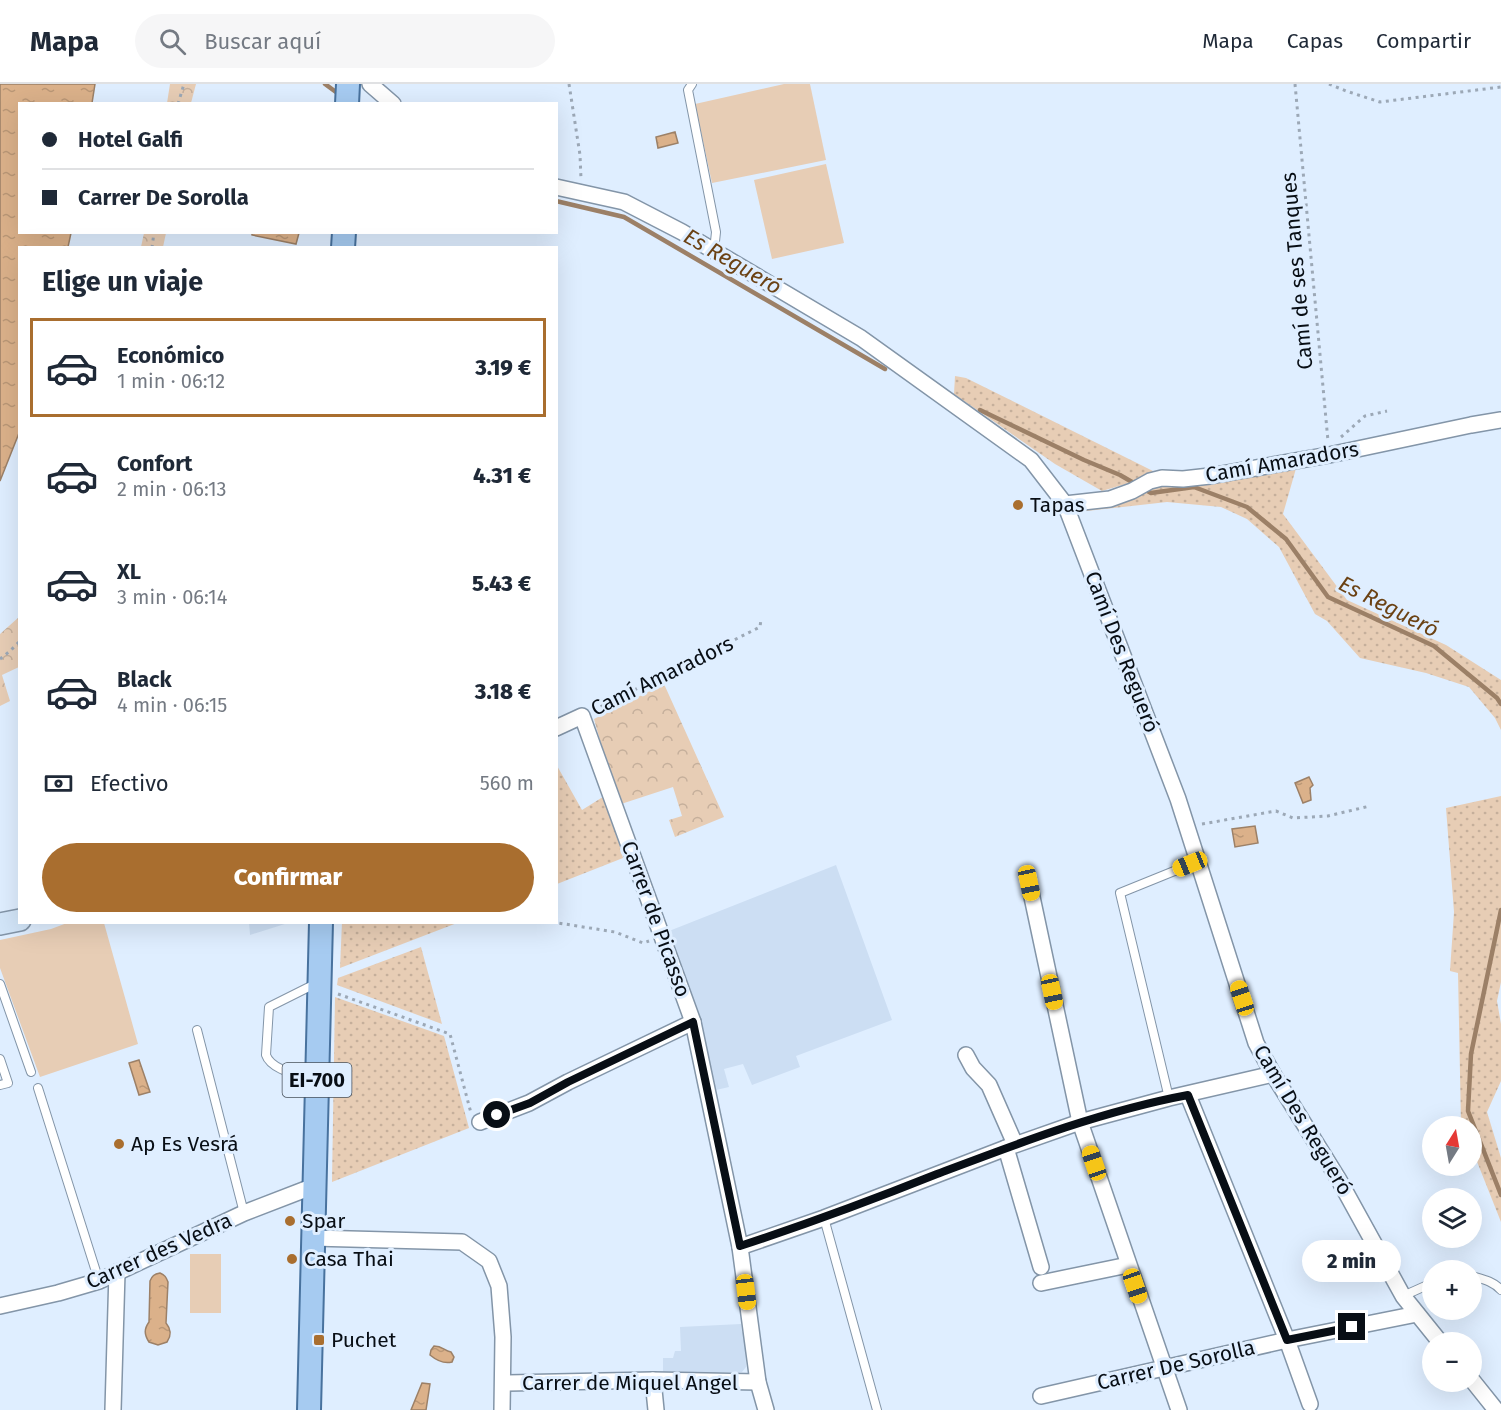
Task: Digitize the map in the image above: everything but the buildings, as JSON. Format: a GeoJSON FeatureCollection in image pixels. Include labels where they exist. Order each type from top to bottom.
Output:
{"type":"FeatureCollection","features":[{"type":"Feature","properties":{"kind":"main road","name":"EI-700"},"geometry":{"type":"LineString","coordinates":[[309,1410],[321,924]]}},
{"type":"Feature","properties":{"kind":"street"},"geometry":{"type":"LineString","coordinates":[[370,84],[391,102]]}},
{"type":"Feature","properties":{"kind":"street","name":"Camí Des Regueró"},"geometry":{"type":"LineString","coordinates":[[558,187],[624,202],[682,232],[861,338],[1031,460],[1065,504],[1178,799],[1256,1043],[1339,1180],[1403,1296],[1432,1332]]}},
{"type":"Feature","properties":{"kind":"street","name":"Camí Amaradors"},"geometry":{"type":"LineString","coordinates":[[1065,504],[1110,499],[1162,478],[1183,479],[1210,476],[1501,420]]}},
{"type":"Feature","properties":{"kind":"street","name":"Camí Amaradors"},"geometry":{"type":"LineString","coordinates":[[558,727],[582,716]]}},
{"type":"Feature","properties":{"kind":"street","name":"Carrer de Picasso"},"geometry":{"type":"LineString","coordinates":[[582,716],[693,1022],[740,1246],[758,1382],[766,1410]]}},
{"type":"Feature","properties":{"kind":"street"},"geometry":{"type":"LineString","coordinates":[[1029,883],[1080,1122],[1179,1410]]}},
{"type":"Feature","properties":{"kind":"street"},"geometry":{"type":"LineString","coordinates":[[0,924],[18,920]]}},
{"type":"Feature","properties":{"kind":"street"},"geometry":{"type":"LineString","coordinates":[[480,1122],[530,1103],[568,1082],[693,1022]]}},
{"type":"Feature","properties":{"kind":"street"},"geometry":{"type":"LineString","coordinates":[[966,1055],[973,1068],[989,1085],[1010,1146],[1041,1275],[1128,1265]]}},
{"type":"Feature","properties":{"kind":"street"},"geometry":{"type":"LineString","coordinates":[[740,1246],[824,1218],[1010,1146],[1080,1122],[1169,1098],[1273,1074]]}},
{"type":"Feature","properties":{"kind":"street"},"geometry":{"type":"LineString","coordinates":[[1188,1095],[1287,1340],[1310,1404]]}},
{"type":"Feature","properties":{"kind":"street","name":"Carrer des Vedra"},"geometry":{"type":"LineString","coordinates":[[0,1306],[99,1281],[244,1212],[314,1186]]}},
{"type":"Feature","properties":{"kind":"street"},"geometry":{"type":"LineString","coordinates":[[313,1238],[462,1242],[489,1261],[499,1286],[503,1337],[502,1410]]}},
{"type":"Feature","properties":{"kind":"street"},"geometry":{"type":"LineString","coordinates":[[113,1410],[117,1272]]}},
{"type":"Feature","properties":{"kind":"street","name":"Carrer De Sorolla"},"geometry":{"type":"LineString","coordinates":[[1041,1396],[1287,1340],[1417,1314]]}},
{"type":"Feature","properties":{"kind":"street"},"geometry":{"type":"LineString","coordinates":[[653,1380],[656,1410]]}},
{"type":"Feature","properties":{"kind":"street","name":"Carrer de Miquel Angel"},"geometry":{"type":"LineString","coordinates":[[503,1383],[653,1380],[758,1382]]}},
{"type":"Feature","properties":{"kind":"street"},"geometry":{"type":"LineString","coordinates":[[1482,1392],[1496,1410]]}},
{"type":"Feature","properties":{"kind":"lane"},"geometry":{"type":"LineString","coordinates":[[692,84],[688,90],[716,232],[714,251]]}},
{"type":"Feature","properties":{"kind":"lane"},"geometry":{"type":"LineString","coordinates":[[1169,1098],[1120,893],[1199,861]]}},
{"type":"Feature","properties":{"kind":"lane"},"geometry":{"type":"LineString","coordinates":[[0,984],[31,1072]]}},
{"type":"Feature","properties":{"kind":"lane"},"geometry":{"type":"LineString","coordinates":[[317,1081],[274,1066],[268,1061],[266,1055],[269,1006],[319,985]]}},
{"type":"Feature","properties":{"kind":"lane"},"geometry":{"type":"LineString","coordinates":[[197,1030],[244,1212]]}},
{"type":"Feature","properties":{"kind":"lane"},"geometry":{"type":"LineString","coordinates":[[0,1059],[8,1083],[0,1085]]}},
{"type":"Feature","properties":{"kind":"lane"},"geometry":{"type":"LineString","coordinates":[[38,1088],[99,1281]]}},
{"type":"Feature","properties":{"kind":"lane"},"geometry":{"type":"LineString","coordinates":[[824,1218],[877,1410]]}},
{"type":"Feature","properties":{"kind":"lane"},"geometry":{"type":"LineString","coordinates":[[1482,1279],[1500,1286]]}},
{"type":"Feature","properties":{"kind":"lane"},"geometry":{"type":"LineString","coordinates":[[1403,1296],[1422,1287]]}},
{"type":"Feature","properties":{"kind":"path"},"geometry":{"type":"LineString","coordinates":[[179,102],[184,84]]}},
{"type":"Feature","properties":{"kind":"path"},"geometry":{"type":"LineString","coordinates":[[569,84],[580,154],[581,193]]}},
{"type":"Feature","properties":{"kind":"path","name":"Camí de ses Tanques"},"geometry":{"type":"LineString","coordinates":[[1295,84],[1329,452]]}},
{"type":"Feature","properties":{"kind":"path"},"geometry":{"type":"LineString","coordinates":[[1329,84],[1380,102],[1501,87]]}},
{"type":"Feature","properties":{"kind":"path"},"geometry":{"type":"LineString","coordinates":[[1329,452],[1365,416],[1387,411]]}},
{"type":"Feature","properties":{"kind":"path","name":"Camí Amaradors"},"geometry":{"type":"LineString","coordinates":[[582,716],[760,627],[761,619]]}},
{"type":"Feature","properties":{"kind":"path"},"geometry":{"type":"LineString","coordinates":[[0,659],[18,643]]}},
{"type":"Feature","properties":{"kind":"path"},"geometry":{"type":"LineString","coordinates":[[1187,826],[1276,811],[1293,818],[1329,816],[1370,806]]}},
{"type":"Feature","properties":{"kind":"path"},"geometry":{"type":"LineString","coordinates":[[558,923],[615,932],[643,942],[663,939]]}},
{"type":"Feature","properties":{"kind":"path"},"geometry":{"type":"LineString","coordinates":[[319,985],[450,1034],[473,1120],[480,1122]]}},
{"type":"Feature","properties":{"kind":"shaded area"},"geometry":{"type":"Polygon","coordinates":[[[836,865],[892,1020],[796,1056],[800,1067],[752,1085],[743,1064],[724,1069],[729,1087],[716,1090],[664,933],[836,865]]]}},
{"type":"Feature","properties":{"kind":"shaded area"},"geometry":{"type":"Polygon","coordinates":[[[249,924],[285,924],[250,935],[249,924]]]}},
{"type":"Feature","properties":{"kind":"shaded area"},"geometry":{"type":"Polygon","coordinates":[[[741,1324],[742,1332],[745,1332],[746,1367],[742,1372],[663,1374],[663,1358],[673,1358],[675,1351],[681,1351],[680,1327],[741,1324]]]}},
{"type":"Feature","properties":{"kind":"green space"},"geometry":{"type":"Polygon","coordinates":[[[170,84],[196,84],[191,102],[167,102],[170,84]]]}},
{"type":"Feature","properties":{"kind":"green space"},"geometry":{"type":"Polygon","coordinates":[[[784,84],[810,84],[826,160],[712,183],[695,104],[784,84]]]}},
{"type":"Feature","properties":{"kind":"green space"},"geometry":{"type":"Polygon","coordinates":[[[826,164],[844,243],[772,259],[754,180],[826,164]]]}},
{"type":"Feature","properties":{"kind":"green space"},"geometry":{"type":"Polygon","coordinates":[[[144,234],[166,234],[163,246],[141,246],[144,234]]]}},
{"type":"Feature","properties":{"kind":"green space"},"geometry":{"type":"Polygon","coordinates":[[[955,376],[966,378],[1159,474],[1102,491],[1055,464],[954,394],[955,376]]]}},
{"type":"Feature","properties":{"kind":"green space"},"geometry":{"type":"Polygon","coordinates":[[[1297,465],[1283,514],[1347,600],[1446,645],[1501,680],[1501,730],[1495,718],[1469,687],[1426,673],[1360,658],[1327,621],[1315,614],[1279,547],[1247,519],[1221,507],[1167,502],[1076,511],[1125,500],[1148,488],[1209,481],[1297,465]]]}},
{"type":"Feature","properties":{"kind":"green space"},"geometry":{"type":"Polygon","coordinates":[[[18,618],[18,667],[2,675],[10,701],[0,706],[0,634],[18,618]]]}},
{"type":"Feature","properties":{"kind":"green space"},"geometry":{"type":"Polygon","coordinates":[[[664,684],[724,817],[675,837],[669,820],[682,816],[673,787],[618,805],[594,719],[664,684]]]}},
{"type":"Feature","properties":{"kind":"green space"},"geometry":{"type":"Polygon","coordinates":[[[558,768],[582,810],[606,795],[623,858],[558,884],[558,768]]]}},
{"type":"Feature","properties":{"kind":"green space"},"geometry":{"type":"Polygon","coordinates":[[[1501,796],[1501,982],[1497,1001],[1501,1024],[1501,1081],[1487,1112],[1501,1158],[1501,1222],[1482,1174],[1482,1116],[1461,1116],[1458,973],[1450,971],[1454,912],[1446,808],[1501,796]]]}},
{"type":"Feature","properties":{"kind":"green space"},"geometry":{"type":"Polygon","coordinates":[[[64,924],[104,924],[138,1044],[40,1077],[0,968],[0,940],[64,924]]]}},
{"type":"Feature","properties":{"kind":"green space"},"geometry":{"type":"Polygon","coordinates":[[[342,924],[454,924],[340,968],[342,924]]]}},
{"type":"Feature","properties":{"kind":"green space"},"geometry":{"type":"Polygon","coordinates":[[[421,947],[442,1024],[337,985],[338,978],[421,947]]]}},
{"type":"Feature","properties":{"kind":"green space"},"geometry":{"type":"Polygon","coordinates":[[[335,997],[444,1036],[469,1128],[332,1182],[335,997]]]}},
{"type":"Feature","properties":{"kind":"green space"},"geometry":{"type":"Polygon","coordinates":[[[190,1254],[221,1254],[221,1313],[190,1313],[190,1254]]]}},
{"type":"Feature","properties":{"kind":"water"},"geometry":{"type":"Polygon","coordinates":[[[0,84],[95,84],[92,102],[18,102],[18,234],[71,234],[68,246],[18,246],[18,436],[0,481],[0,84]]]}},
{"type":"Feature","properties":{"kind":"water"},"geometry":{"type":"Polygon","coordinates":[[[675,132],[678,143],[658,148],[656,137],[675,132]]]}},
{"type":"Feature","properties":{"kind":"water"},"geometry":{"type":"Polygon","coordinates":[[[252,234],[299,234],[296,244],[252,234]]]}},
{"type":"Feature","properties":{"kind":"water"},"geometry":{"type":"Polygon","coordinates":[[[1309,777],[1313,785],[1310,788],[1311,800],[1303,803],[1295,783],[1309,777]]]}},
{"type":"Feature","properties":{"kind":"water"},"geometry":{"type":"Polygon","coordinates":[[[1255,826],[1258,843],[1235,847],[1232,829],[1255,826]]]}},
{"type":"Feature","properties":{"kind":"water"},"geometry":{"type":"Polygon","coordinates":[[[139,1060],[150,1092],[139,1095],[129,1063],[139,1060]]]}},
{"type":"Feature","properties":{"kind":"water"},"geometry":{"type":"Polygon","coordinates":[[[160,1273],[168,1282],[166,1323],[170,1334],[167,1342],[158,1345],[149,1342],[145,1332],[149,1322],[150,1281],[160,1273]]]}},
{"type":"Feature","properties":{"kind":"water"},"geometry":{"type":"Polygon","coordinates":[[[434,1346],[451,1352],[454,1357],[452,1362],[440,1361],[430,1355],[434,1346]]]}},
{"type":"Feature","properties":{"kind":"water"},"geometry":{"type":"Polygon","coordinates":[[[422,1383],[430,1384],[426,1410],[411,1410],[422,1383]]]}},
{"type":"Feature","properties":{"kind":"waterway","name":"Es Regueró"},"geometry":{"type":"LineString","coordinates":[[325,84],[340,95]]}},
{"type":"Feature","properties":{"kind":"waterway","name":"Es Regueró"},"geometry":{"type":"LineString","coordinates":[[558,201],[624,217],[885,369]]}},
{"type":"Feature","properties":{"kind":"waterway","name":"Es Regueró"},"geometry":{"type":"LineString","coordinates":[[980,410],[1120,475],[1151,493],[1194,487],[1247,507],[1286,539],[1328,597],[1434,646],[1497,698],[1501,704]]}},
{"type":"Feature","properties":{"kind":"waterway","name":"Es Regueró"},"geometry":{"type":"LineString","coordinates":[[1501,910],[1471,1054],[1468,1111],[1501,1195]]}},
{"type":"Feature","properties":{"kind":"place","name":"Tapas"},"geometry":{"type":"Point","coordinates":[1018,505]}},
{"type":"Feature","properties":{"kind":"place","name":"Ap Es Vesrá"},"geometry":{"type":"Point","coordinates":[119,1144]}},
{"type":"Feature","properties":{"kind":"place","name":"Spar"},"geometry":{"type":"Point","coordinates":[290,1221]}},
{"type":"Feature","properties":{"kind":"place","name":"Casa Thai"},"geometry":{"type":"Point","coordinates":[292,1259]}},
{"type":"Feature","properties":{"kind":"place","name":"Puchet"},"geometry":{"type":"Point","coordinates":[319,1340]}},
{"type":"Feature","properties":{"kind":"route"},"geometry":{"type":"LineString","coordinates":[[497,1115],[530,1103],[568,1082],[693,1022],[740,1246],[824,1218],[1080,1122],[1188,1095],[1287,1340],[1352,1327]]}}]}
